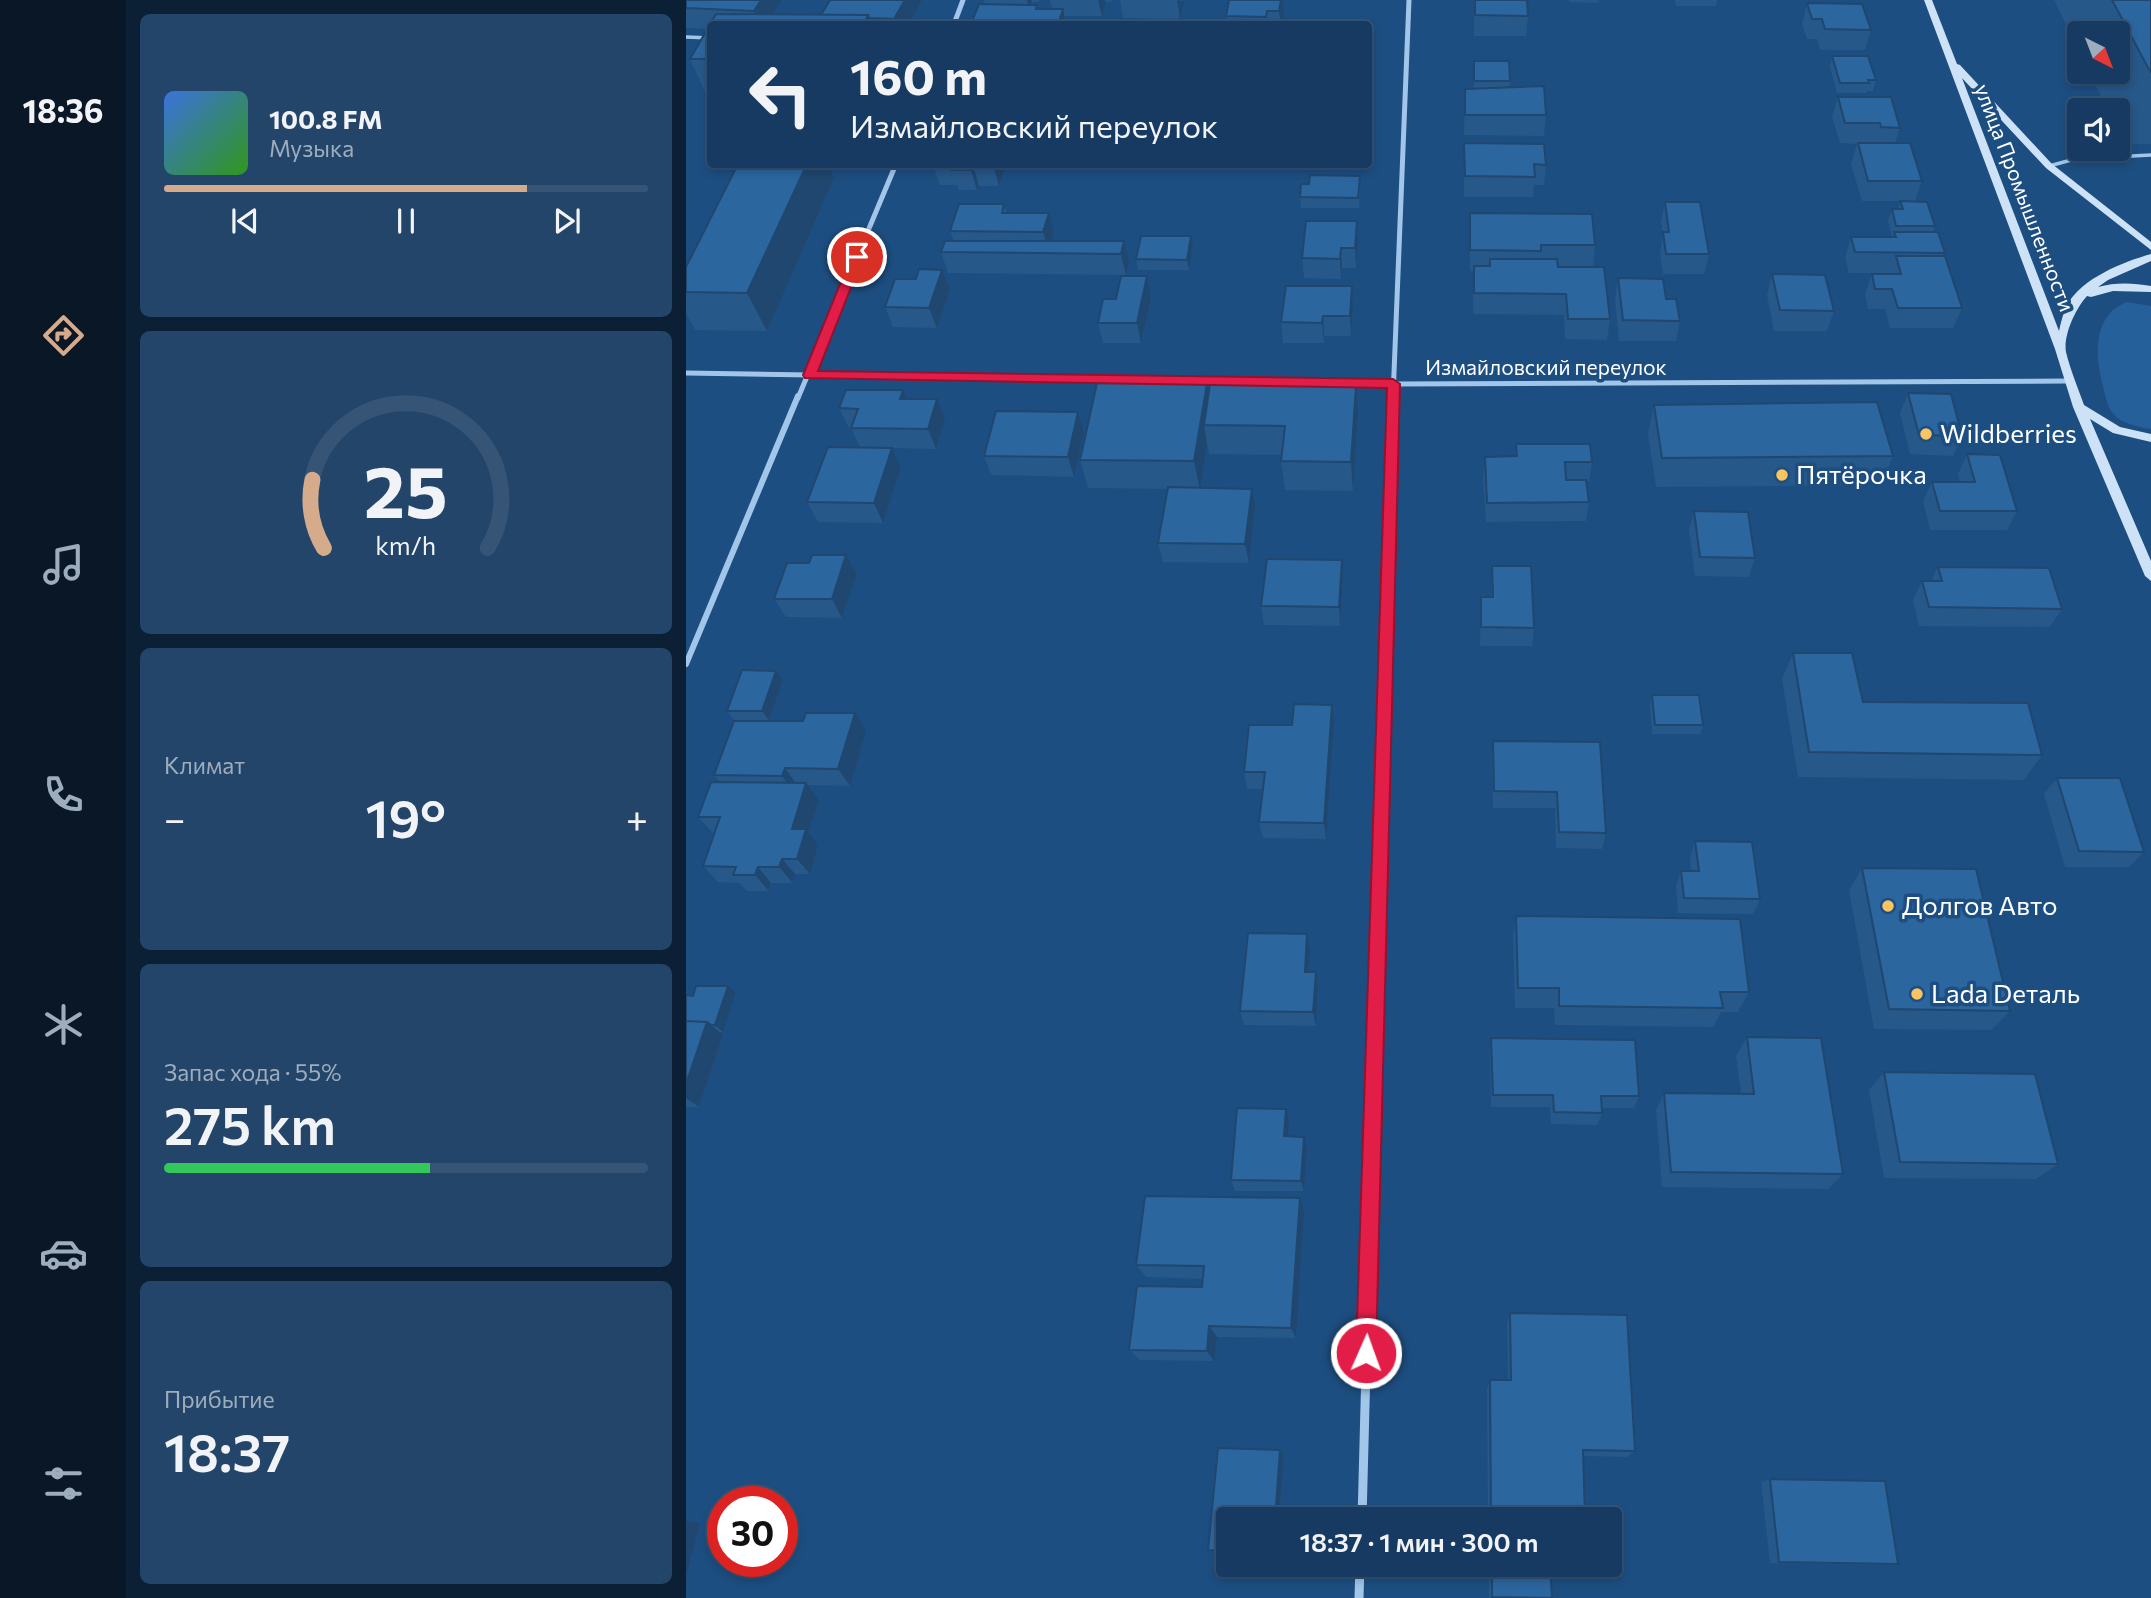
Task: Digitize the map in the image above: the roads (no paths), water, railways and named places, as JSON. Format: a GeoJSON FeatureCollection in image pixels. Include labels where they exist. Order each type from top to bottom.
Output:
{"type":"FeatureCollection","features":[{"type":"Feature","properties":{"kind":"main road","name":"улица Промышленности"},"geometry":{"type":"LineString","coordinates":[[1928,0],[2060,349],[2079,407]]}},
{"type":"Feature","properties":{"kind":"main road","name":"улица Промышленности"},"geometry":{"type":"LineString","coordinates":[[1951,61],[2049,166],[2151,247]]}},
{"type":"Feature","properties":{"kind":"main road"},"geometry":{"type":"LineString","coordinates":[[2060,349],[2073,304],[2104,278],[2151,257]]}},
{"type":"Feature","properties":{"kind":"main road"},"geometry":{"type":"LineString","coordinates":[[2068,315],[2087,296],[2103,288],[2130,286],[2151,289]]}},
{"type":"Feature","properties":{"kind":"main road"},"geometry":{"type":"LineString","coordinates":[[2079,407],[2117,430],[2151,438]]}},
{"type":"Feature","properties":{"kind":"main road"},"geometry":{"type":"LineString","coordinates":[[2079,407],[2151,576]]}},
{"type":"Feature","properties":{"kind":"street"},"geometry":{"type":"LineString","coordinates":[[955,21],[963,0]]}},
{"type":"Feature","properties":{"kind":"street"},"geometry":{"type":"LineString","coordinates":[[1362,1507],[1393,384],[1409,0]]}},
{"type":"Feature","properties":{"kind":"street"},"geometry":{"type":"LineString","coordinates":[[686,664],[810,375],[894,168]]}},
{"type":"Feature","properties":{"kind":"street","name":"Измайловский переулок"},"geometry":{"type":"LineString","coordinates":[[686,373],[1393,384],[2070,381]]}},
{"type":"Feature","properties":{"kind":"street"},"geometry":{"type":"LineString","coordinates":[[1359,1598],[1360,1577]]}},
{"type":"Feature","properties":{"kind":"lane"},"geometry":{"type":"LineString","coordinates":[[686,37],[707,38]]}},
{"type":"Feature","properties":{"kind":"lane"},"geometry":{"type":"LineString","coordinates":[[2049,166],[2075,159],[2151,155]]}},
{"type":"Feature","properties":{"kind":"place","name":"Wildberries"},"geometry":{"type":"Point","coordinates":[1926,434]}},
{"type":"Feature","properties":{"kind":"place","name":"Пятёрочка"},"geometry":{"type":"Point","coordinates":[1782,475]}},
{"type":"Feature","properties":{"kind":"place","name":"Долгов Авто"},"geometry":{"type":"Point","coordinates":[1888,906]}},
{"type":"Feature","properties":{"kind":"place","name":"Lada Dеталь"},"geometry":{"type":"Point","coordinates":[1917,994]}}]}
